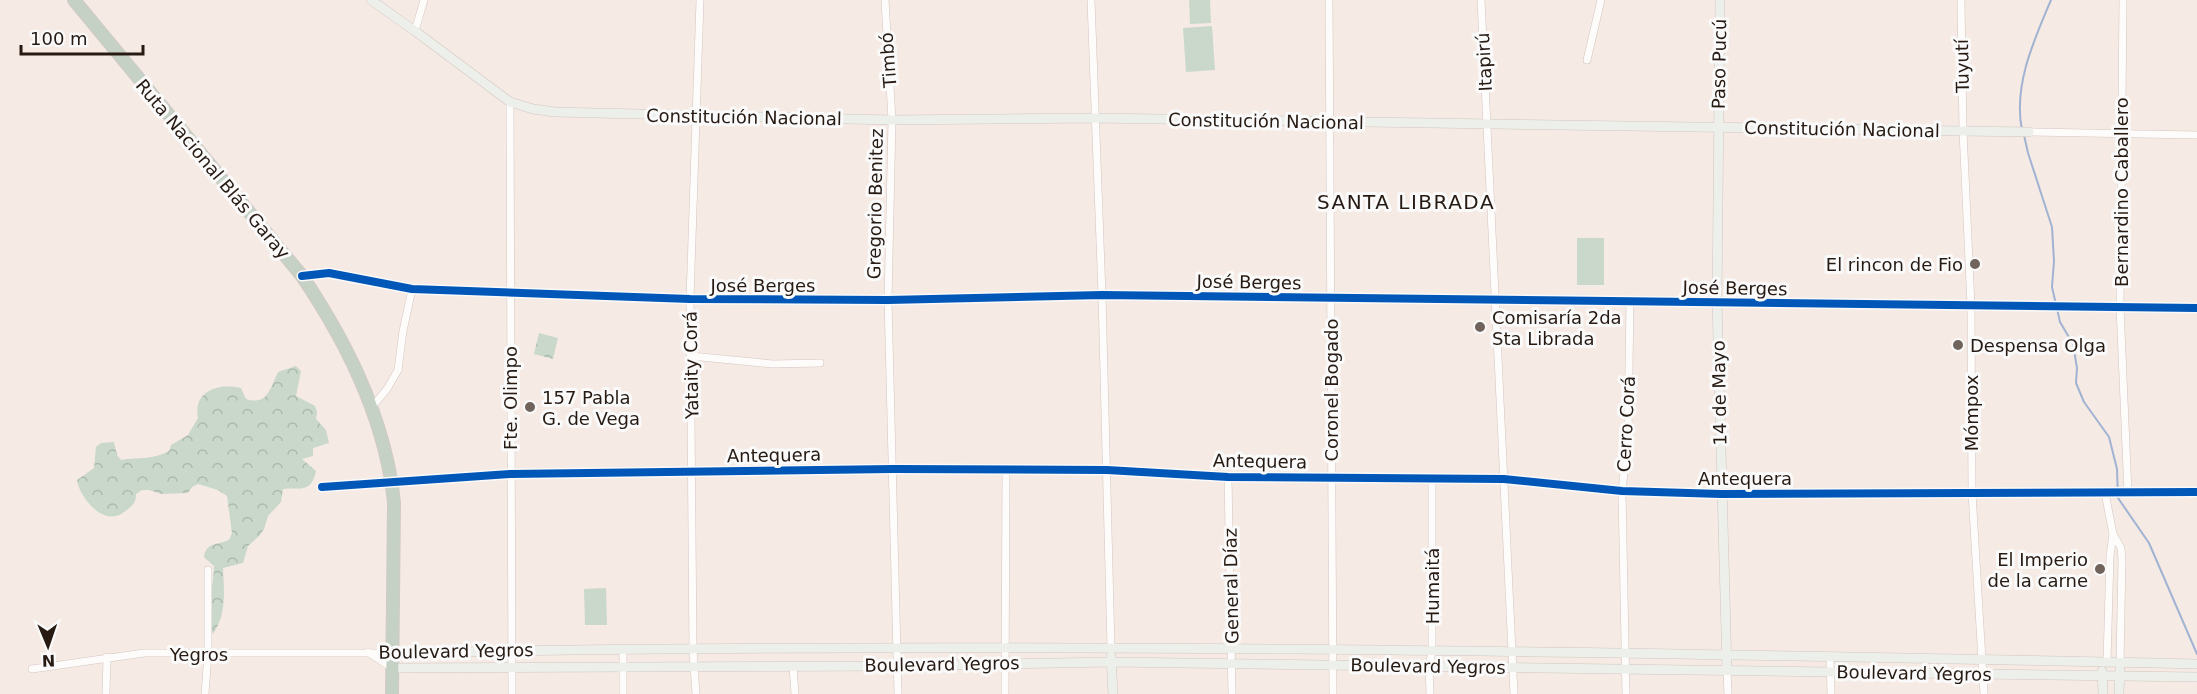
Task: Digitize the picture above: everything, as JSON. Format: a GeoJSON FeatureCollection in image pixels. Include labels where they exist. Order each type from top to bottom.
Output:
{"type":"FeatureCollection","features":[{"type":"Feature","properties":{"kind":"highway","name":"Ruta Nacional Blás Garay"},"geometry":{"type":"LineString","coordinates":[[74,0],[302,276],[330,317],[372,407],[392,481],[394,503],[392,694]]}},
{"type":"Feature","properties":{"kind":"main road","name":"Constitución Nacional"},"geometry":{"type":"LineString","coordinates":[[371,0],[510,102],[533,109],[555,112],[892,120],[1095,118],[2029,132]]}},
{"type":"Feature","properties":{"kind":"main road","name":"Paso Pucú"},"geometry":{"type":"LineString","coordinates":[[1719,128],[1720,0]]}},
{"type":"Feature","properties":{"kind":"main road","name":"14 de Mayo"},"geometry":{"type":"LineString","coordinates":[[1719,128],[1717,302],[1727,670]]}},
{"type":"Feature","properties":{"kind":"main road","name":"Boulevard Yegros"},"geometry":{"type":"LineString","coordinates":[[394,653],[1111,648],[2196,664]]}},
{"type":"Feature","properties":{"kind":"main road"},"geometry":{"type":"LineString","coordinates":[[1111,648],[1113,694]]}},
{"type":"Feature","properties":{"kind":"main road","name":"Boulevard Yegros"},"geometry":{"type":"LineString","coordinates":[[392,668],[897,666],[1111,662],[2197,677]]}},
{"type":"Feature","properties":{"kind":"main road"},"geometry":{"type":"LineString","coordinates":[[2103,694],[2102,675],[2105,662]]}},
{"type":"Feature","properties":{"kind":"main road"},"geometry":{"type":"LineString","coordinates":[[2120,663],[2120,694]]}},
{"type":"Feature","properties":{"kind":"street"},"geometry":{"type":"LineString","coordinates":[[415,31],[424,0]]}},
{"type":"Feature","properties":{"kind":"street","name":"Yataity Corá"},"geometry":{"type":"LineString","coordinates":[[696,694],[693,650],[690,299],[700,0]]}},
{"type":"Feature","properties":{"kind":"street","name":"Timbó"},"geometry":{"type":"LineString","coordinates":[[885,0],[892,120]]}},
{"type":"Feature","properties":{"kind":"street"},"geometry":{"type":"LineString","coordinates":[[1091,0],[1102,295],[1111,648]]}},
{"type":"Feature","properties":{"kind":"street","name":"Coronel Bogado"},"geometry":{"type":"LineString","coordinates":[[1329,0],[1333,694]]}},
{"type":"Feature","properties":{"kind":"street","name":"Itapirú"},"geometry":{"type":"LineString","coordinates":[[1481,0],[1514,694]]}},
{"type":"Feature","properties":{"kind":"street"},"geometry":{"type":"LineString","coordinates":[[1587,60],[1601,0]]}},
{"type":"Feature","properties":{"kind":"street","name":"Tuyutí"},"geometry":{"type":"LineString","coordinates":[[1961,0],[1963,131]]}},
{"type":"Feature","properties":{"kind":"street","name":"Bernardino Caballero"},"geometry":{"type":"LineString","coordinates":[[2123,0],[2120,307],[2128,493]]}},
{"type":"Feature","properties":{"kind":"street","name":"Fte. Olimpo"},"geometry":{"type":"LineString","coordinates":[[510,102],[512,694]]}},
{"type":"Feature","properties":{"kind":"street","name":"Gregorio Benitez"},"geometry":{"type":"LineString","coordinates":[[892,120],[888,300],[898,694]]}},
{"type":"Feature","properties":{"kind":"street","name":"Mómpox"},"geometry":{"type":"LineString","coordinates":[[1963,131],[1971,305],[1972,493],[1984,694]]}},
{"type":"Feature","properties":{"kind":"street","name":"Constitución Nacional"},"geometry":{"type":"LineString","coordinates":[[2029,132],[2197,135]]}},
{"type":"Feature","properties":{"kind":"street","name":"José Berges"},"geometry":{"type":"LineString","coordinates":[[302,276],[329,273],[412,289],[690,299],[888,300],[1102,295],[2197,308]]}},
{"type":"Feature","properties":{"kind":"street"},"geometry":{"type":"LineString","coordinates":[[372,407],[387,389],[398,370],[412,289]]}},
{"type":"Feature","properties":{"kind":"street","name":"Cerro Corá"},"geometry":{"type":"LineString","coordinates":[[1626,694],[1622,490],[1628,436],[1630,302]]}},
{"type":"Feature","properties":{"kind":"street"},"geometry":{"type":"LineString","coordinates":[[691,356],[772,364],[820,363]]}},
{"type":"Feature","properties":{"kind":"street","name":"Antequera"},"geometry":{"type":"LineString","coordinates":[[322,487],[510,474],[892,469],[1107,470],[1228,477],[1503,479],[1622,490],[1721,494],[2197,492]]}},
{"type":"Feature","properties":{"kind":"street"},"geometry":{"type":"LineString","coordinates":[[1005,694],[1006,470]]}},
{"type":"Feature","properties":{"kind":"street","name":"General Díaz"},"geometry":{"type":"LineString","coordinates":[[1228,477],[1232,694]]}},
{"type":"Feature","properties":{"kind":"street","name":"Humaitá"},"geometry":{"type":"LineString","coordinates":[[1430,694],[1432,478]]}},
{"type":"Feature","properties":{"kind":"street"},"geometry":{"type":"LineString","coordinates":[[2105,493],[2113,534],[2121,548],[2122,559],[2120,663]]}},
{"type":"Feature","properties":{"kind":"street"},"geometry":{"type":"LineString","coordinates":[[2105,662],[2113,534]]}},
{"type":"Feature","properties":{"kind":"street"},"geometry":{"type":"LineString","coordinates":[[205,694],[208,654],[208,570]]}},
{"type":"Feature","properties":{"kind":"street"},"geometry":{"type":"LineString","coordinates":[[623,650],[623,694]]}},
{"type":"Feature","properties":{"kind":"street","name":"Boulevard Yegros"},"geometry":{"type":"LineString","coordinates":[[368,652],[394,653]]}},
{"type":"Feature","properties":{"kind":"street","name":"Boulevard Yegros"},"geometry":{"type":"LineString","coordinates":[[368,652],[392,668]]}},
{"type":"Feature","properties":{"kind":"street","name":"Yegros"},"geometry":{"type":"LineString","coordinates":[[32,669],[144,653],[368,652]]}},
{"type":"Feature","properties":{"kind":"street"},"geometry":{"type":"LineString","coordinates":[[105,694],[107,657]]}},
{"type":"Feature","properties":{"kind":"street"},"geometry":{"type":"LineString","coordinates":[[1830,657],[1831,694]]}},
{"type":"Feature","properties":{"kind":"street"},"geometry":{"type":"LineString","coordinates":[[793,666],[795,694]]}},
{"type":"Feature","properties":{"kind":"street","name":"14 de Mayo"},"geometry":{"type":"LineString","coordinates":[[1727,670],[1728,694]]}},
{"type":"Feature","properties":{"kind":"green space"},"geometry":{"type":"Polygon","coordinates":[[[1189,0],[1210,0],[1211,23],[1190,24],[1189,0]]]}},
{"type":"Feature","properties":{"kind":"green space"},"geometry":{"type":"Polygon","coordinates":[[[1212,26],[1215,70],[1186,72],[1183,28],[1212,26]]]}},
{"type":"Feature","properties":{"kind":"green space"},"geometry":{"type":"Polygon","coordinates":[[[1577,238],[1604,238],[1604,285],[1577,285],[1577,238]]]}},
{"type":"Feature","properties":{"kind":"green space"},"geometry":{"type":"Polygon","coordinates":[[[539,333],[558,338],[553,359],[534,354],[539,333]]]}},
{"type":"Feature","properties":{"kind":"green space"},"geometry":{"type":"Polygon","coordinates":[[[296,366],[301,371],[296,396],[315,406],[316,419],[326,430],[329,443],[313,448],[313,456],[302,459],[316,471],[311,483],[304,488],[283,489],[281,502],[268,516],[260,535],[248,546],[243,563],[223,568],[223,610],[213,634],[210,627],[209,610],[214,566],[204,557],[210,546],[229,540],[232,533],[227,496],[218,490],[198,484],[188,493],[161,494],[142,490],[136,494],[134,503],[122,514],[109,516],[90,505],[81,493],[77,480],[94,468],[96,447],[101,443],[114,442],[117,455],[121,460],[163,454],[169,451],[171,445],[188,435],[198,418],[199,401],[209,391],[224,387],[241,388],[246,399],[259,400],[267,394],[278,372],[296,366]]]}},
{"type":"Feature","properties":{"kind":"green space"},"geometry":{"type":"Polygon","coordinates":[[[606,588],[607,625],[585,625],[584,589],[606,588]]]}},
{"type":"Feature","properties":{"kind":"waterway"},"geometry":{"type":"LineString","coordinates":[[2022,130],[2020,97],[2023,80],[2032,47],[2051,0]]}},
{"type":"Feature","properties":{"kind":"waterway"},"geometry":{"type":"LineString","coordinates":[[2024,135],[2052,227],[2054,261],[2052,287],[2060,322],[2073,344],[2077,368],[2076,383],[2084,402],[2109,437],[2117,469],[2118,498],[2149,543],[2197,654]]}},
{"type":"Feature","properties":{"kind":"cycle path"},"geometry":{"type":"LineString","coordinates":[[302,276],[329,273],[412,289],[690,299],[888,300],[1102,295],[2197,308]]}},
{"type":"Feature","properties":{"kind":"cycle path"},"geometry":{"type":"LineString","coordinates":[[322,487],[510,474],[893,469],[1107,470],[1228,477],[1504,479],[1622,491],[1721,494],[2197,492]]}},
{"type":"Feature","properties":{"kind":"place","name":"El rincon de Fio"},"geometry":{"type":"Point","coordinates":[1975,264]}},
{"type":"Feature","properties":{"kind":"place","name":"Comisaría 2da Sta Librada"},"geometry":{"type":"Point","coordinates":[1480,327]}},
{"type":"Feature","properties":{"kind":"place","name":"Despensa Olga"},"geometry":{"type":"Point","coordinates":[1958,345]}},
{"type":"Feature","properties":{"kind":"place","name":"157 Pabla G. de Vega"},"geometry":{"type":"Point","coordinates":[530,407]}},
{"type":"Feature","properties":{"kind":"place","name":"El Imperio de la carne"},"geometry":{"type":"Point","coordinates":[2100,569]}},
{"type":"Feature","properties":{"kind":"district","name":"SANTA LIBRADA"},"geometry":{"type":"Point","coordinates":[1406,202]}}]}
